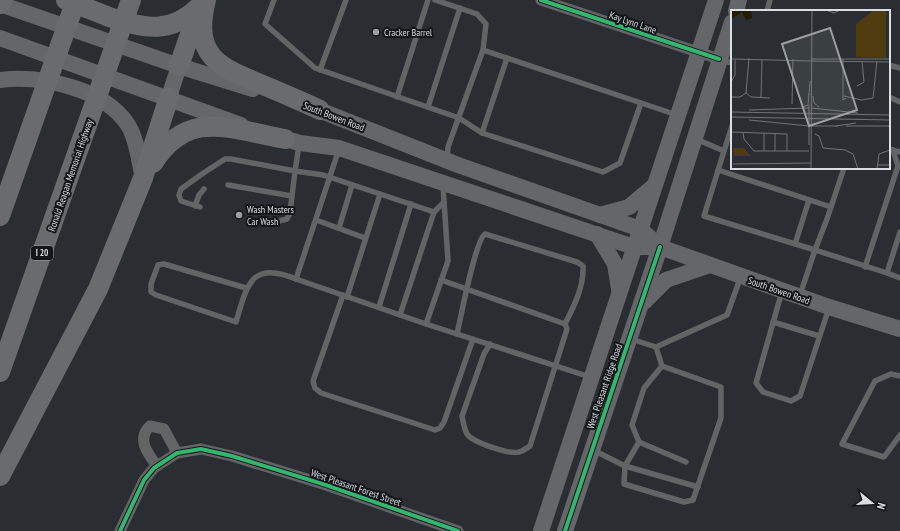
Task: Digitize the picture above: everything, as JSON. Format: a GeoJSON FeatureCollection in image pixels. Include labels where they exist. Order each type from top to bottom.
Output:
{"type":"FeatureCollection","features":[{"type":"Feature","properties":{"kind":"highway"},"geometry":{"type":"LineString","coordinates":[[66,0],[129,24],[152,28],[179,22],[191,15],[203,2]]}},
{"type":"Feature","properties":{"kind":"highway"},"geometry":{"type":"LineString","coordinates":[[0,216],[76,0]]}},
{"type":"Feature","properties":{"kind":"highway","name":"Ronald Reagan Memorial Highway"},"geometry":{"type":"LineString","coordinates":[[0,372],[131,0]]}},
{"type":"Feature","properties":{"kind":"highway"},"geometry":{"type":"LineString","coordinates":[[178,66],[203,2]]}},
{"type":"Feature","properties":{"kind":"highway"},"geometry":{"type":"LineString","coordinates":[[203,2],[201,25],[205,45],[213,59],[228,71],[320,110]]}},
{"type":"Feature","properties":{"kind":"highway"},"geometry":{"type":"LineString","coordinates":[[0,476],[98,289],[144,178],[169,97]]}},
{"type":"Feature","properties":{"kind":"highway"},"geometry":{"type":"LineString","coordinates":[[144,178],[159,154],[169,143],[187,131],[207,125],[221,126],[292,141]]}},
{"type":"Feature","properties":{"kind":"main road","name":"West Pleasant Ridge Road"},"geometry":{"type":"LineString","coordinates":[[541,531],[716,0]]}},
{"type":"Feature","properties":{"kind":"main road"},"geometry":{"type":"LineString","coordinates":[[736,10],[739,0]]}},
{"type":"Feature","properties":{"kind":"main road","name":"South Bowen Road"},"geometry":{"type":"LineString","coordinates":[[1,4],[178,66],[320,110],[447,161],[640,229],[660,247]]}},
{"type":"Feature","properties":{"kind":"main road","name":"West Pleasant Ridge Road"},"geometry":{"type":"LineString","coordinates":[[565,531],[591,449],[660,247],[694,138],[726,61],[731,28]]}},
{"type":"Feature","properties":{"kind":"main road","name":"South Bowen Road"},"geometry":{"type":"LineString","coordinates":[[0,38],[292,141],[339,148],[634,247],[660,247],[829,307],[900,329]]}},
{"type":"Feature","properties":{"kind":"main road"},"geometry":{"type":"LineString","coordinates":[[169,97],[178,66]]}},
{"type":"Feature","properties":{"kind":"main road"},"geometry":{"type":"LineString","coordinates":[[0,80],[29,78],[63,85],[86,92],[113,109],[128,126],[134,141],[144,178]]}},
{"type":"Feature","properties":{"kind":"main road"},"geometry":{"type":"LineString","coordinates":[[443,183],[447,161]]}},
{"type":"Feature","properties":{"kind":"main road"},"geometry":{"type":"LineString","coordinates":[[600,215],[629,207],[654,186]]}},
{"type":"Feature","properties":{"kind":"main road"},"geometry":{"type":"LineString","coordinates":[[597,234],[615,264],[620,294]]}},
{"type":"Feature","properties":{"kind":"main road"},"geometry":{"type":"LineString","coordinates":[[639,308],[665,281],[678,275],[710,265]]}},
{"type":"Feature","properties":{"kind":"main road"},"geometry":{"type":"LineString","coordinates":[[591,449],[584,438],[596,394],[595,382],[592,378]]}},
{"type":"Feature","properties":{"kind":"street","name":"Kay Lynn Lane"},"geometry":{"type":"LineString","coordinates":[[541,0],[726,61]]}},
{"type":"Feature","properties":{"kind":"street"},"geometry":{"type":"LineString","coordinates":[[120,531],[144,480],[157,466],[177,452],[164,429],[150,426],[145,430],[143,436],[144,447],[157,466]]}},
{"type":"Feature","properties":{"kind":"street","name":"West Pleasant Forest Street"},"geometry":{"type":"LineString","coordinates":[[177,452],[201,449],[232,456],[323,484],[458,531]]}},
{"type":"Feature","properties":{"kind":"lane"},"geometry":{"type":"LineString","coordinates":[[274,0],[264,24],[315,68],[458,118],[482,133],[603,172],[620,163],[641,103]]}},
{"type":"Feature","properties":{"kind":"lane"},"geometry":{"type":"LineString","coordinates":[[320,70],[346,0]]}},
{"type":"Feature","properties":{"kind":"lane"},"geometry":{"type":"LineString","coordinates":[[397,97],[428,0]]}},
{"type":"Feature","properties":{"kind":"lane"},"geometry":{"type":"LineString","coordinates":[[435,0],[477,14],[486,24],[483,50],[448,147],[447,161]]}},
{"type":"Feature","properties":{"kind":"lane"},"geometry":{"type":"LineString","coordinates":[[767,10],[770,0]]}},
{"type":"Feature","properties":{"kind":"lane"},"geometry":{"type":"LineString","coordinates":[[428,107],[460,8]]}},
{"type":"Feature","properties":{"kind":"lane"},"geometry":{"type":"LineString","coordinates":[[483,50],[677,115]]}},
{"type":"Feature","properties":{"kind":"lane"},"geometry":{"type":"LineString","coordinates":[[482,133],[507,58]]}},
{"type":"Feature","properties":{"kind":"lane"},"geometry":{"type":"LineString","coordinates":[[890,65],[900,68]]}},
{"type":"Feature","properties":{"kind":"lane"},"geometry":{"type":"LineString","coordinates":[[890,98],[900,102]]}},
{"type":"Feature","properties":{"kind":"lane"},"geometry":{"type":"LineString","coordinates":[[731,129],[704,216],[900,278]]}},
{"type":"Feature","properties":{"kind":"lane"},"geometry":{"type":"LineString","coordinates":[[694,138],[724,151]]}},
{"type":"Feature","properties":{"kind":"lane"},"geometry":{"type":"LineString","coordinates":[[280,220],[285,220],[289,216],[295,171],[292,141]]}},
{"type":"Feature","properties":{"kind":"lane"},"geometry":{"type":"LineString","coordinates":[[296,279],[339,148]]}},
{"type":"Feature","properties":{"kind":"lane"},"geometry":{"type":"LineString","coordinates":[[891,149],[900,152]]}},
{"type":"Feature","properties":{"kind":"lane"},"geometry":{"type":"LineString","coordinates":[[865,267],[898,166],[891,149]]}},
{"type":"Feature","properties":{"kind":"lane"},"geometry":{"type":"LineString","coordinates":[[204,189],[199,195],[197,207],[181,201],[181,189],[225,159],[231,158],[330,178],[434,212]]}},
{"type":"Feature","properties":{"kind":"lane"},"geometry":{"type":"LineString","coordinates":[[800,297],[844,169]]}},
{"type":"Feature","properties":{"kind":"lane"},"geometry":{"type":"LineString","coordinates":[[718,170],[831,207]]}},
{"type":"Feature","properties":{"kind":"lane"},"geometry":{"type":"LineString","coordinates":[[426,324],[448,261],[443,183]]}},
{"type":"Feature","properties":{"kind":"lane"},"geometry":{"type":"LineString","coordinates":[[228,185],[292,196]]}},
{"type":"Feature","properties":{"kind":"lane"},"geometry":{"type":"LineString","coordinates":[[339,228],[352,185]]}},
{"type":"Feature","properties":{"kind":"lane"},"geometry":{"type":"LineString","coordinates":[[380,194],[345,296],[313,382],[315,388],[321,393],[435,430],[440,428],[444,422],[473,339]]}},
{"type":"Feature","properties":{"kind":"lane"},"geometry":{"type":"LineString","coordinates":[[794,244],[809,200]]}},
{"type":"Feature","properties":{"kind":"lane"},"geometry":{"type":"LineString","coordinates":[[400,314],[434,212],[444,202]]}},
{"type":"Feature","properties":{"kind":"lane"},"geometry":{"type":"LineString","coordinates":[[379,307],[411,204]]}},
{"type":"Feature","properties":{"kind":"lane"},"geometry":{"type":"LineString","coordinates":[[316,220],[365,238]]}},
{"type":"Feature","properties":{"kind":"lane"},"geometry":{"type":"LineString","coordinates":[[886,274],[900,232]]}},
{"type":"Feature","properties":{"kind":"lane"},"geometry":{"type":"LineString","coordinates":[[457,334],[481,236],[485,234],[577,262],[583,266],[583,278],[573,307],[565,324],[567,329],[530,446],[520,452],[511,453],[474,440],[468,435],[463,426],[462,416],[484,354],[490,344]]}},
{"type":"Feature","properties":{"kind":"lane"},"geometry":{"type":"LineString","coordinates":[[246,288],[164,264],[158,265],[151,284],[151,292],[156,295],[236,322],[246,288],[264,272],[275,272],[426,324],[592,378]]}},
{"type":"Feature","properties":{"kind":"lane"},"geometry":{"type":"LineString","coordinates":[[629,338],[656,347],[727,315],[741,276]]}},
{"type":"Feature","properties":{"kind":"lane"},"geometry":{"type":"LineString","coordinates":[[441,280],[565,324]]}},
{"type":"Feature","properties":{"kind":"lane"},"geometry":{"type":"LineString","coordinates":[[782,290],[756,383],[763,392],[792,401],[800,396],[829,307]]}},
{"type":"Feature","properties":{"kind":"lane"},"geometry":{"type":"LineString","coordinates":[[773,322],[819,336]]}},
{"type":"Feature","properties":{"kind":"lane"},"geometry":{"type":"LineString","coordinates":[[656,347],[662,366]]}},
{"type":"Feature","properties":{"kind":"lane"},"geometry":{"type":"LineString","coordinates":[[662,366],[644,388],[632,425],[639,442],[686,462]]}},
{"type":"Feature","properties":{"kind":"lane"},"geometry":{"type":"LineString","coordinates":[[639,442],[625,466],[624,484],[684,502],[693,500],[721,418],[721,387],[662,366]]}},
{"type":"Feature","properties":{"kind":"lane"},"geometry":{"type":"LineString","coordinates":[[900,376],[891,374],[875,381],[842,444],[884,457],[900,435]]}},
{"type":"Feature","properties":{"kind":"lane"},"geometry":{"type":"LineString","coordinates":[[591,449],[625,466],[698,487]]}},
{"type":"Feature","properties":{"kind":"cycle path"},"geometry":{"type":"LineString","coordinates":[[541,0],[719,59]]}},
{"type":"Feature","properties":{"kind":"cycle path"},"geometry":{"type":"LineString","coordinates":[[565,531],[660,247]]}},
{"type":"Feature","properties":{"kind":"cycle path"},"geometry":{"type":"LineString","coordinates":[[120,531],[144,480],[154,468],[177,453],[201,449],[232,456],[323,484],[458,531]]}},
{"type":"Feature","properties":{"kind":"place","name":"Cracker Barrel"},"geometry":{"type":"Point","coordinates":[376,32]}},
{"type":"Feature","properties":{"kind":"place","name":"Wash Masters Car Wash"},"geometry":{"type":"Point","coordinates":[239,215]}}]}
